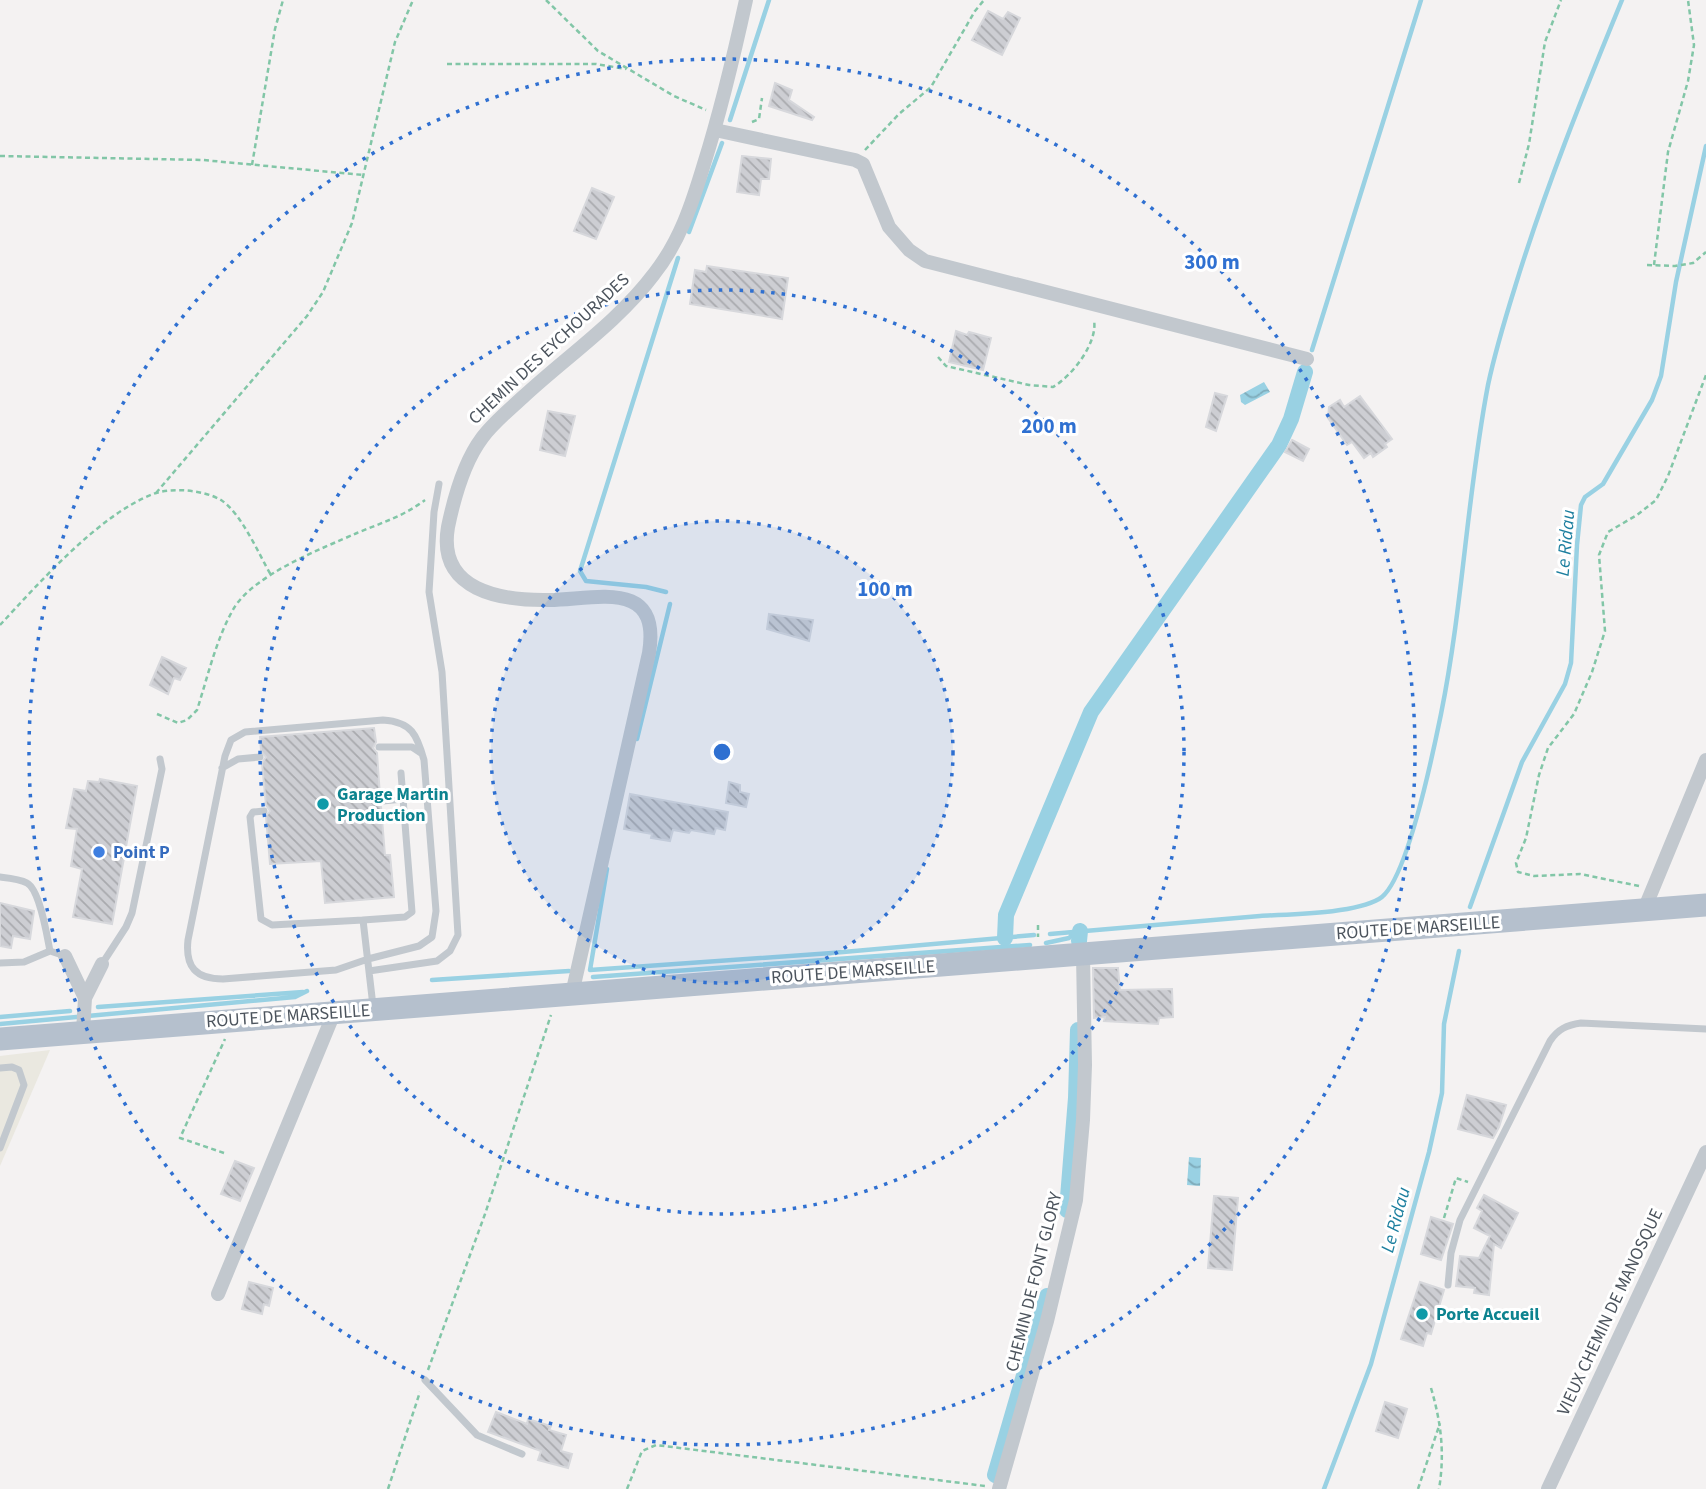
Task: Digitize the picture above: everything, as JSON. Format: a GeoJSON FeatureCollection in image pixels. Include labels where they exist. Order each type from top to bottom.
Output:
{"type":"FeatureCollection","features":[{"type":"Feature","properties":{"kind":"main road","name":"ROUTE DE MARSEILLE"},"geometry":{"type":"LineString","coordinates":[[0,1039],[1529,920],[1648,900],[1706,905]]}},
{"type":"Feature","properties":{"kind":"street","name":"CHEMIN DES EYCHOURADES"},"geometry":{"type":"LineString","coordinates":[[565,995],[649,653],[650,623],[641,607],[619,597],[540,600],[477,588],[459,576],[450,564],[447,549],[449,527],[467,464],[482,437],[545,376],[629,303],[675,244],[715,130],[746,0]]}},
{"type":"Feature","properties":{"kind":"street"},"geometry":{"type":"LineString","coordinates":[[715,130],[855,160],[863,164],[889,227],[909,250],[925,261],[1307,359]]}},
{"type":"Feature","properties":{"kind":"street"},"geometry":{"type":"LineString","coordinates":[[1648,900],[1706,760]]}},
{"type":"Feature","properties":{"kind":"street","name":"CHEMIN DE FONT GLORY"},"geometry":{"type":"LineString","coordinates":[[999,1488],[1048,1321],[1076,1200],[1085,1079],[1083,955]]}},
{"type":"Feature","properties":{"kind":"street"},"geometry":{"type":"LineString","coordinates":[[65,956],[85,998]]}},
{"type":"Feature","properties":{"kind":"street"},"geometry":{"type":"LineString","coordinates":[[83,1032],[85,998],[102,964]]}},
{"type":"Feature","properties":{"kind":"street"},"geometry":{"type":"LineString","coordinates":[[218,1294],[334,1013]]}},
{"type":"Feature","properties":{"kind":"street","name":"VIEUX CHEMIN DE MANOSQUE"},"geometry":{"type":"LineString","coordinates":[[1548,1489],[1706,1152]]}},
{"type":"Feature","properties":{"kind":"lane"},"geometry":{"type":"LineString","coordinates":[[369,971],[438,961],[450,951],[458,935],[442,672],[429,592],[435,501],[439,484]]}},
{"type":"Feature","properties":{"kind":"lane"},"geometry":{"type":"LineString","coordinates":[[375,720],[398,722],[412,730],[419,740],[424,761],[436,911],[435,932],[429,941],[336,970],[208,979],[193,969],[187,953],[188,940],[222,768],[231,740],[245,732],[375,720]]}},
{"type":"Feature","properties":{"kind":"lane"},"geometry":{"type":"LineString","coordinates":[[379,747],[412,747],[420,753],[424,761]]}},
{"type":"Feature","properties":{"kind":"lane"},"geometry":{"type":"LineString","coordinates":[[222,768],[238,759],[260,757]]}},
{"type":"Feature","properties":{"kind":"lane"},"geometry":{"type":"LineString","coordinates":[[102,964],[132,913],[162,769],[160,759]]}},
{"type":"Feature","properties":{"kind":"lane"},"geometry":{"type":"LineString","coordinates":[[264,811],[253,812],[250,817],[259,913],[264,922],[272,925],[405,917],[412,912],[401,773]]}},
{"type":"Feature","properties":{"kind":"lane"},"geometry":{"type":"LineString","coordinates":[[383,801],[403,799]]}},
{"type":"Feature","properties":{"kind":"lane"},"geometry":{"type":"LineString","coordinates":[[0,877],[24,881],[35,890],[50,951]]}},
{"type":"Feature","properties":{"kind":"lane"},"geometry":{"type":"LineString","coordinates":[[363,920],[374,1010]]}},
{"type":"Feature","properties":{"kind":"lane"},"geometry":{"type":"LineString","coordinates":[[0,963],[24,961],[50,951],[65,956]]}},
{"type":"Feature","properties":{"kind":"lane"},"geometry":{"type":"LineString","coordinates":[[1448,1285],[1451,1253],[1460,1220],[1550,1041],[1558,1032],[1564,1027],[1581,1023],[1706,1029]]}},
{"type":"Feature","properties":{"kind":"lane"},"geometry":{"type":"LineString","coordinates":[[0,1069],[12,1067],[19,1070],[24,1085],[0,1148]]}},
{"type":"Feature","properties":{"kind":"lane"},"geometry":{"type":"LineString","coordinates":[[425,1380],[477,1435],[522,1454]]}},
{"type":"Feature","properties":{"kind":"path"},"geometry":{"type":"LineString","coordinates":[[252,165],[275,29],[283,0]]}},
{"type":"Feature","properties":{"kind":"path"},"geometry":{"type":"LineString","coordinates":[[0,625],[77,547],[125,508],[156,493],[307,316],[323,292],[352,223],[395,42],[413,0]]}},
{"type":"Feature","properties":{"kind":"path"},"geometry":{"type":"LineString","coordinates":[[546,0],[598,51],[674,96],[719,115]]}},
{"type":"Feature","properties":{"kind":"path"},"geometry":{"type":"LineString","coordinates":[[855,160],[899,114],[931,87],[984,0]]}},
{"type":"Feature","properties":{"kind":"path"},"geometry":{"type":"LineString","coordinates":[[1519,183],[1529,144],[1545,42],[1561,0]]}},
{"type":"Feature","properties":{"kind":"path"},"geometry":{"type":"LineString","coordinates":[[1654,265],[1668,152],[1688,81],[1694,45],[1688,0]]}},
{"type":"Feature","properties":{"kind":"path"},"geometry":{"type":"LineString","coordinates":[[447,64],[596,64],[629,70]]}},
{"type":"Feature","properties":{"kind":"path"},"geometry":{"type":"LineString","coordinates":[[730,132],[759,119],[762,98]]}},
{"type":"Feature","properties":{"kind":"path"},"geometry":{"type":"LineString","coordinates":[[0,156],[203,160],[363,175]]}},
{"type":"Feature","properties":{"kind":"path"},"geometry":{"type":"LineString","coordinates":[[1647,265],[1693,264],[1706,252]]}},
{"type":"Feature","properties":{"kind":"path"},"geometry":{"type":"LineString","coordinates":[[939,357],[946,366],[1029,385],[1053,387],[1070,373],[1089,345],[1094,332],[1094,320],[1084,302]]}},
{"type":"Feature","properties":{"kind":"path"},"geometry":{"type":"LineString","coordinates":[[1648,900],[1580,874],[1534,876],[1518,873],[1516,863],[1526,838],[1539,775],[1548,748],[1574,714],[1592,672],[1605,631],[1599,555],[1608,532],[1656,500],[1668,476],[1706,375]]}},
{"type":"Feature","properties":{"kind":"path"},"geometry":{"type":"LineString","coordinates":[[157,714],[178,723],[187,720],[197,710],[218,645],[235,607],[256,584],[358,533],[410,512],[430,497],[439,484]]}},
{"type":"Feature","properties":{"kind":"path"},"geometry":{"type":"LineString","coordinates":[[156,493],[198,492],[220,500],[235,512],[271,575]]}},
{"type":"Feature","properties":{"kind":"path"},"geometry":{"type":"LineString","coordinates":[[388,1489],[565,995]]}},
{"type":"Feature","properties":{"kind":"path"},"geometry":{"type":"LineString","coordinates":[[224,1153],[180,1138],[233,1020]]}},
{"type":"Feature","properties":{"kind":"path"},"geometry":{"type":"LineString","coordinates":[[1431,1388],[1443,1437],[1439,1489]]}},
{"type":"Feature","properties":{"kind":"path"},"geometry":{"type":"LineString","coordinates":[[1418,1489],[1440,1423]]}},
{"type":"Feature","properties":{"kind":"path"},"geometry":{"type":"LineString","coordinates":[[627,1489],[642,1451],[656,1445],[999,1488]]}},
{"type":"Feature","properties":{"kind":"shaded area"},"geometry":{"type":"Polygon","coordinates":[[[50,1050],[0,1166],[0,1056],[50,1050]]]}},
{"type":"Feature","properties":{"kind":"water"},"geometry":{"type":"Polygon","coordinates":[[[1264,382],[1270,392],[1245,405],[1241,402],[1240,395],[1264,382]]]}},
{"type":"Feature","properties":{"kind":"water"},"geometry":{"type":"Polygon","coordinates":[[[1189,1157],[1201,1158],[1200,1186],[1187,1185],[1189,1157]]]}},
{"type":"Feature","properties":{"kind":"building"},"geometry":{"type":"Polygon","coordinates":[[[988,11],[1003,19],[1008,12],[1020,18],[1002,55],[972,40],[988,11]]]}},
{"type":"Feature","properties":{"kind":"building"},"geometry":{"type":"Polygon","coordinates":[[[775,83],[792,90],[789,100],[814,117],[812,120],[769,106],[775,83]]]}},
{"type":"Feature","properties":{"kind":"building"},"geometry":{"type":"Polygon","coordinates":[[[742,156],[771,159],[769,179],[761,179],[759,195],[737,192],[742,156]]]}},
{"type":"Feature","properties":{"kind":"building"},"geometry":{"type":"Polygon","coordinates":[[[592,188],[614,197],[596,239],[574,231],[592,188]]]}},
{"type":"Feature","properties":{"kind":"building"},"geometry":{"type":"Polygon","coordinates":[[[707,266],[788,278],[782,319],[690,304],[695,270],[706,272],[707,266]]]}},
{"type":"Feature","properties":{"kind":"building"},"geometry":{"type":"Polygon","coordinates":[[[956,331],[991,338],[983,370],[949,362],[956,331]]]}},
{"type":"Feature","properties":{"kind":"building"},"geometry":{"type":"Polygon","coordinates":[[[1215,393],[1227,396],[1216,431],[1206,427],[1215,393]]]}},
{"type":"Feature","properties":{"kind":"building"},"geometry":{"type":"Polygon","coordinates":[[[1360,396],[1392,439],[1385,444],[1387,447],[1373,457],[1371,453],[1364,458],[1352,442],[1347,445],[1328,418],[1329,407],[1340,400],[1344,407],[1360,396]]]}},
{"type":"Feature","properties":{"kind":"building"},"geometry":{"type":"Polygon","coordinates":[[[548,411],[575,416],[565,456],[540,450],[548,411]]]}},
{"type":"Feature","properties":{"kind":"building"},"geometry":{"type":"Polygon","coordinates":[[[1292,440],[1309,449],[1303,461],[1285,452],[1292,440]]]}},
{"type":"Feature","properties":{"kind":"building"},"geometry":{"type":"Polygon","coordinates":[[[769,614],[813,620],[809,641],[767,629],[769,614]]]}},
{"type":"Feature","properties":{"kind":"building"},"geometry":{"type":"Polygon","coordinates":[[[162,657],[186,668],[180,680],[174,678],[168,694],[150,685],[162,657]]]}},
{"type":"Feature","properties":{"kind":"building","name":"Garage Martin Production"},"geometry":{"type":"Polygon","coordinates":[[[374,728],[376,742],[373,748],[377,753],[380,796],[377,802],[381,807],[385,855],[390,855],[394,897],[325,903],[321,861],[270,864],[266,816],[270,811],[266,805],[262,763],[266,757],[261,751],[260,737],[374,728]]]}},
{"type":"Feature","properties":{"kind":"building","name":"Point P"},"geometry":{"type":"Polygon","coordinates":[[[100,779],[137,786],[112,924],[73,917],[82,869],[71,866],[77,829],[66,828],[74,789],[86,791],[88,781],[99,782],[100,779]]]}},
{"type":"Feature","properties":{"kind":"building"},"geometry":{"type":"Polygon","coordinates":[[[729,782],[740,785],[740,792],[749,794],[746,807],[726,803],[729,782]]]}},
{"type":"Feature","properties":{"kind":"building"},"geometry":{"type":"Polygon","coordinates":[[[630,794],[728,812],[725,830],[716,828],[714,834],[673,830],[670,841],[651,838],[652,834],[624,829],[630,794]]]}},
{"type":"Feature","properties":{"kind":"building"},"geometry":{"type":"Polygon","coordinates":[[[0,903],[34,911],[30,939],[13,936],[11,948],[0,946],[0,903]]]}},
{"type":"Feature","properties":{"kind":"building"},"geometry":{"type":"Polygon","coordinates":[[[1093,968],[1118,968],[1120,990],[1172,989],[1173,1017],[1159,1018],[1158,1024],[1094,1018],[1093,968]]]}},
{"type":"Feature","properties":{"kind":"building"},"geometry":{"type":"Polygon","coordinates":[[[1467,1095],[1506,1105],[1493,1138],[1458,1129],[1467,1095]]]}},
{"type":"Feature","properties":{"kind":"building"},"geometry":{"type":"Polygon","coordinates":[[[235,1161],[254,1168],[240,1201],[221,1194],[235,1161]]]}},
{"type":"Feature","properties":{"kind":"building"},"geometry":{"type":"Polygon","coordinates":[[[1484,1195],[1518,1213],[1501,1248],[1494,1244],[1489,1295],[1474,1293],[1475,1288],[1456,1286],[1460,1256],[1479,1258],[1490,1236],[1474,1228],[1482,1211],[1477,1208],[1484,1195]]]}},
{"type":"Feature","properties":{"kind":"building"},"geometry":{"type":"Polygon","coordinates":[[[1214,1196],[1238,1198],[1232,1270],[1208,1268],[1214,1196]]]}},
{"type":"Feature","properties":{"kind":"building","name":"Porte Accueil"},"geometry":{"type":"Polygon","coordinates":[[[1431,1217],[1453,1224],[1441,1260],[1421,1254],[1431,1217]]]}},
{"type":"Feature","properties":{"kind":"building"},"geometry":{"type":"Polygon","coordinates":[[[249,1282],[273,1288],[269,1306],[264,1304],[262,1314],[242,1309],[249,1282]]]}},
{"type":"Feature","properties":{"kind":"building","name":"Porte Accueil"},"geometry":{"type":"Polygon","coordinates":[[[1420,1282],[1444,1290],[1431,1334],[1427,1333],[1423,1346],[1401,1339],[1420,1282]]]}},
{"type":"Feature","properties":{"kind":"building"},"geometry":{"type":"Polygon","coordinates":[[[1385,1402],[1407,1409],[1398,1438],[1376,1431],[1385,1402]]]}},
{"type":"Feature","properties":{"kind":"building"},"geometry":{"type":"Polygon","coordinates":[[[496,1412],[527,1424],[528,1419],[551,1426],[549,1430],[566,1435],[561,1451],[572,1454],[568,1468],[538,1460],[541,1451],[488,1432],[496,1412]]]}},
{"type":"Feature","properties":{"kind":"waterway"},"geometry":{"type":"LineString","coordinates":[[730,120],[769,0]]}},
{"type":"Feature","properties":{"kind":"waterway"},"geometry":{"type":"LineString","coordinates":[[1312,350],[1421,0]]}},
{"type":"Feature","properties":{"kind":"waterway"},"geometry":{"type":"LineString","coordinates":[[1050,934],[1354,908],[1379,899],[1389,888],[1400,869],[1418,814],[1441,714],[1455,632],[1481,426],[1497,348],[1552,178],[1622,0]]}},
{"type":"Feature","properties":{"kind":"waterway"},"geometry":{"type":"LineString","coordinates":[[689,232],[722,143]]}},
{"type":"Feature","properties":{"kind":"waterway","name":"Le Ridau"},"geometry":{"type":"LineString","coordinates":[[1470,907],[1522,762],[1565,684],[1571,663],[1581,505],[1585,497],[1603,484],[1652,400],[1661,376],[1676,282],[1706,146]]}},
{"type":"Feature","properties":{"kind":"waterway"},"geometry":{"type":"LineString","coordinates":[[666,592],[646,587],[586,581],[580,571],[678,258]]}},
{"type":"Feature","properties":{"kind":"waterway"},"geometry":{"type":"LineString","coordinates":[[1005,938],[1006,915],[1091,712],[1279,445],[1291,419],[1305,372]]}},
{"type":"Feature","properties":{"kind":"waterway"},"geometry":{"type":"LineString","coordinates":[[637,739],[670,604]]}},
{"type":"Feature","properties":{"kind":"waterway"},"geometry":{"type":"LineString","coordinates":[[607,869],[590,970],[1034,935]]}},
{"type":"Feature","properties":{"kind":"waterway"},"geometry":{"type":"LineString","coordinates":[[1079,941],[1080,931]]}},
{"type":"Feature","properties":{"kind":"waterway"},"geometry":{"type":"LineString","coordinates":[[1046,943],[1069,938],[1074,933]]}},
{"type":"Feature","properties":{"kind":"waterway"},"geometry":{"type":"LineString","coordinates":[[593,977],[1030,945]]}},
{"type":"Feature","properties":{"kind":"waterway","name":"Le Ridau"},"geometry":{"type":"LineString","coordinates":[[1324,1489],[1371,1364],[1429,1152],[1442,1093],[1444,1024],[1459,951]]}},
{"type":"Feature","properties":{"kind":"waterway"},"geometry":{"type":"LineString","coordinates":[[432,980],[569,971]]}},
{"type":"Feature","properties":{"kind":"waterway"},"geometry":{"type":"LineString","coordinates":[[0,1024],[295,997],[307,991]]}},
{"type":"Feature","properties":{"kind":"waterway"},"geometry":{"type":"LineString","coordinates":[[98,1007],[303,992]]}},
{"type":"Feature","properties":{"kind":"waterway"},"geometry":{"type":"LineString","coordinates":[[0,1017],[70,1011]]}},
{"type":"Feature","properties":{"kind":"waterway"},"geometry":{"type":"LineString","coordinates":[[1067,1210],[1076,1098],[1078,1030]]}},
{"type":"Feature","properties":{"kind":"waterway"},"geometry":{"type":"LineString","coordinates":[[995,1475],[1047,1296]]}},
{"type":"Feature","properties":{"kind":"place","name":"Garage Martin Production"},"geometry":{"type":"Point","coordinates":[323,804]}},
{"type":"Feature","properties":{"kind":"place","name":"Point P"},"geometry":{"type":"Point","coordinates":[99,852]}},
{"type":"Feature","properties":{"kind":"place","name":"Porte Accueil"},"geometry":{"type":"Point","coordinates":[1422,1314]}}]}
